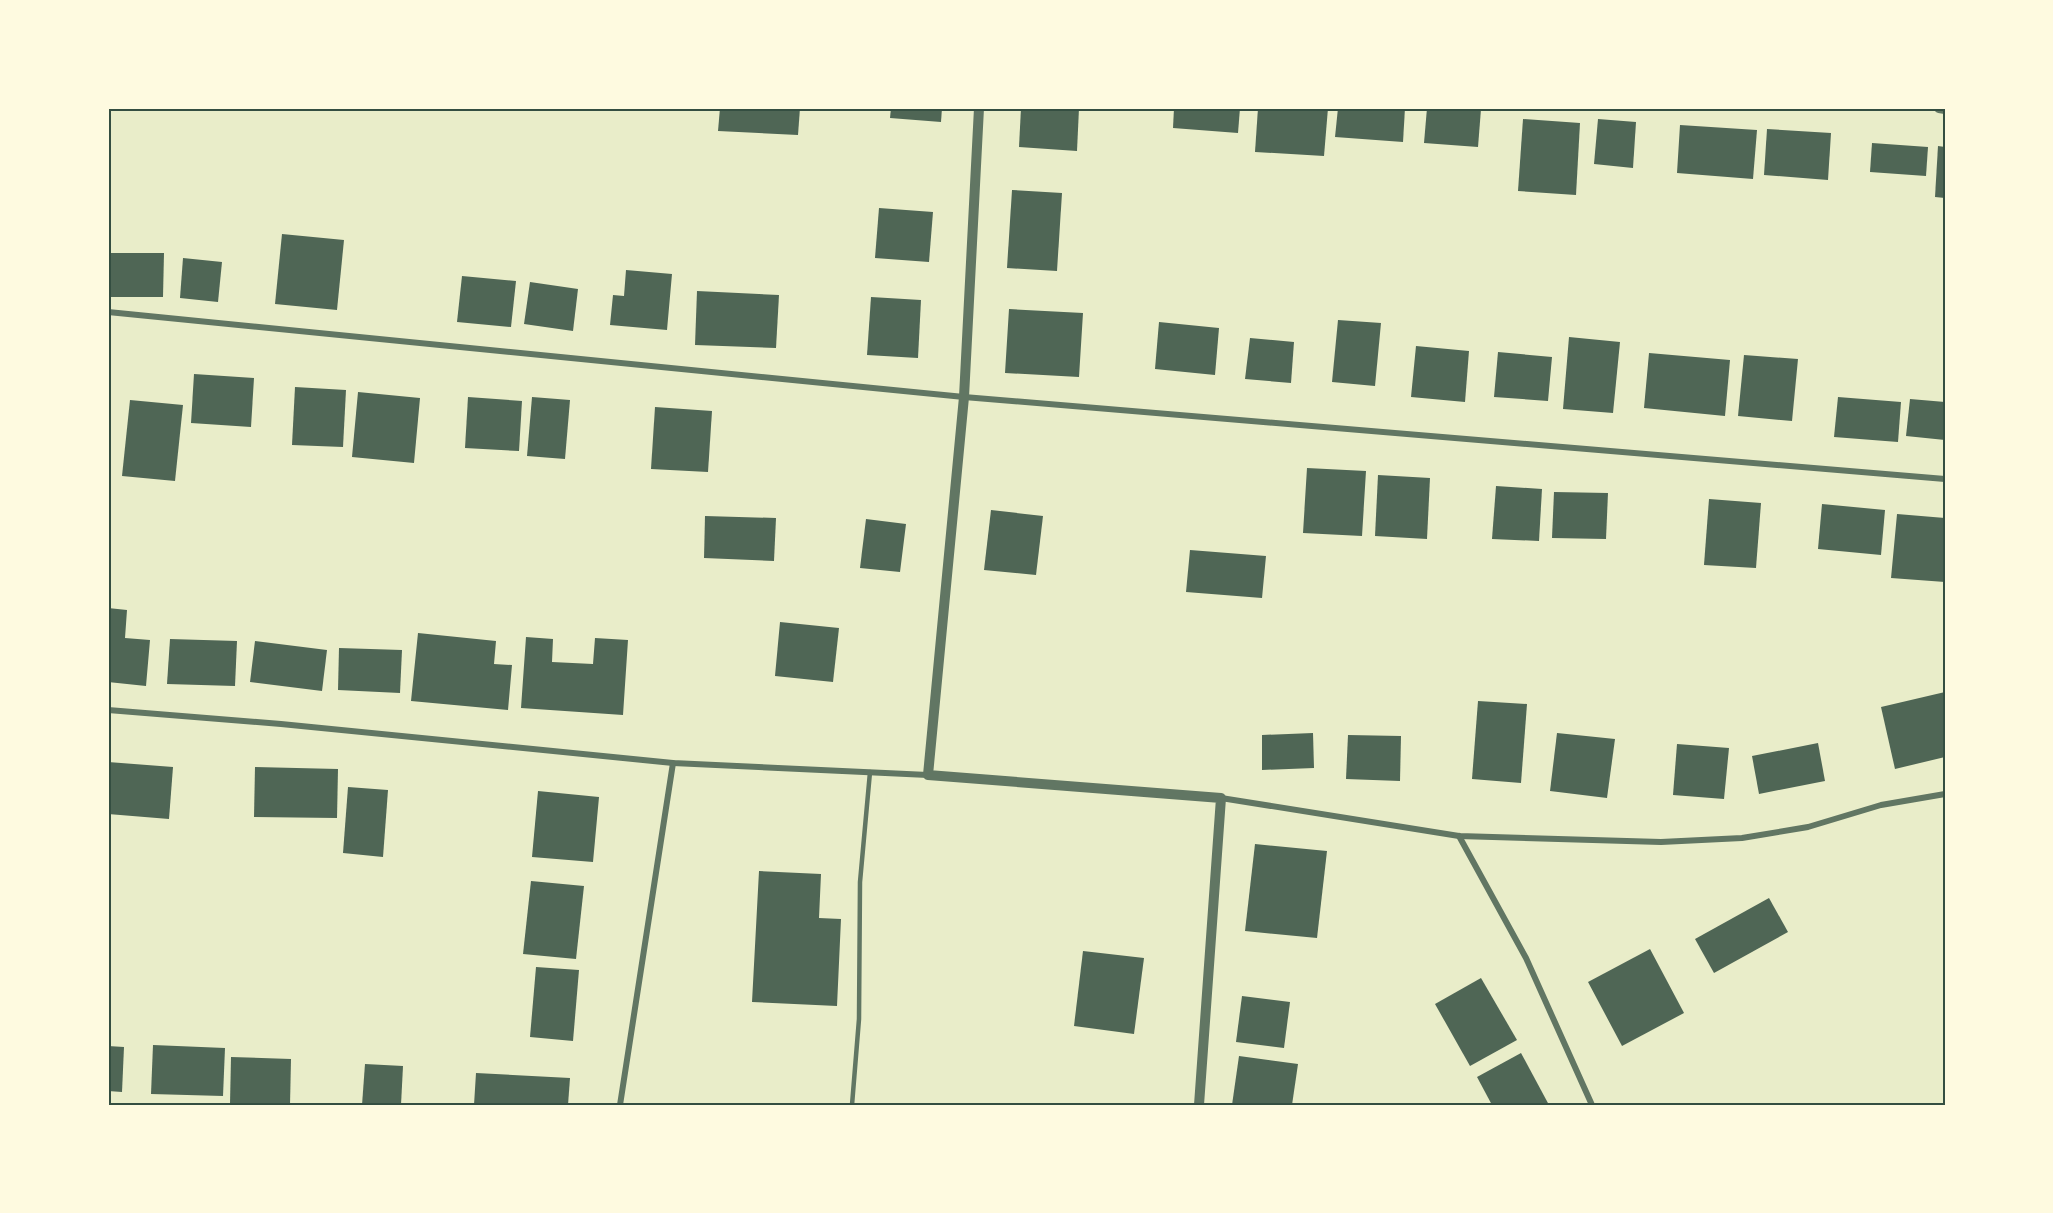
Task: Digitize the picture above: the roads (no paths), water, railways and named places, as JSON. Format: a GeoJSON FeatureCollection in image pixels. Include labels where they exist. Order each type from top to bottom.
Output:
{"type":"FeatureCollection","features":[{"type":"Feature","properties":{"kind":"street"},"geometry":{"type":"LineString","coordinates":[[928,775],[964,397],[979,108]]}},
{"type":"Feature","properties":{"kind":"street"},"geometry":{"type":"LineString","coordinates":[[1939,108],[1945,108]]}},
{"type":"Feature","properties":{"kind":"street"},"geometry":{"type":"LineString","coordinates":[[108,312],[964,397],[1945,479]]}},
{"type":"Feature","properties":{"kind":"street"},"geometry":{"type":"LineString","coordinates":[[108,710],[281,724],[673,763],[928,775],[1221,798],[1459,836],[1661,842],[1742,838],[1808,827],[1881,805],[1945,794]]}},
{"type":"Feature","properties":{"kind":"street"},"geometry":{"type":"LineString","coordinates":[[620,1105],[673,763]]}},
{"type":"Feature","properties":{"kind":"street"},"geometry":{"type":"LineString","coordinates":[[1199,1105],[1221,798]]}},
{"type":"Feature","properties":{"kind":"street"},"geometry":{"type":"LineString","coordinates":[[1459,836],[1526,958],[1592,1105]]}},
{"type":"Feature","properties":{"kind":"lane"},"geometry":{"type":"LineString","coordinates":[[852,1105],[859,1019],[860,882],[870,772]]}}]}
